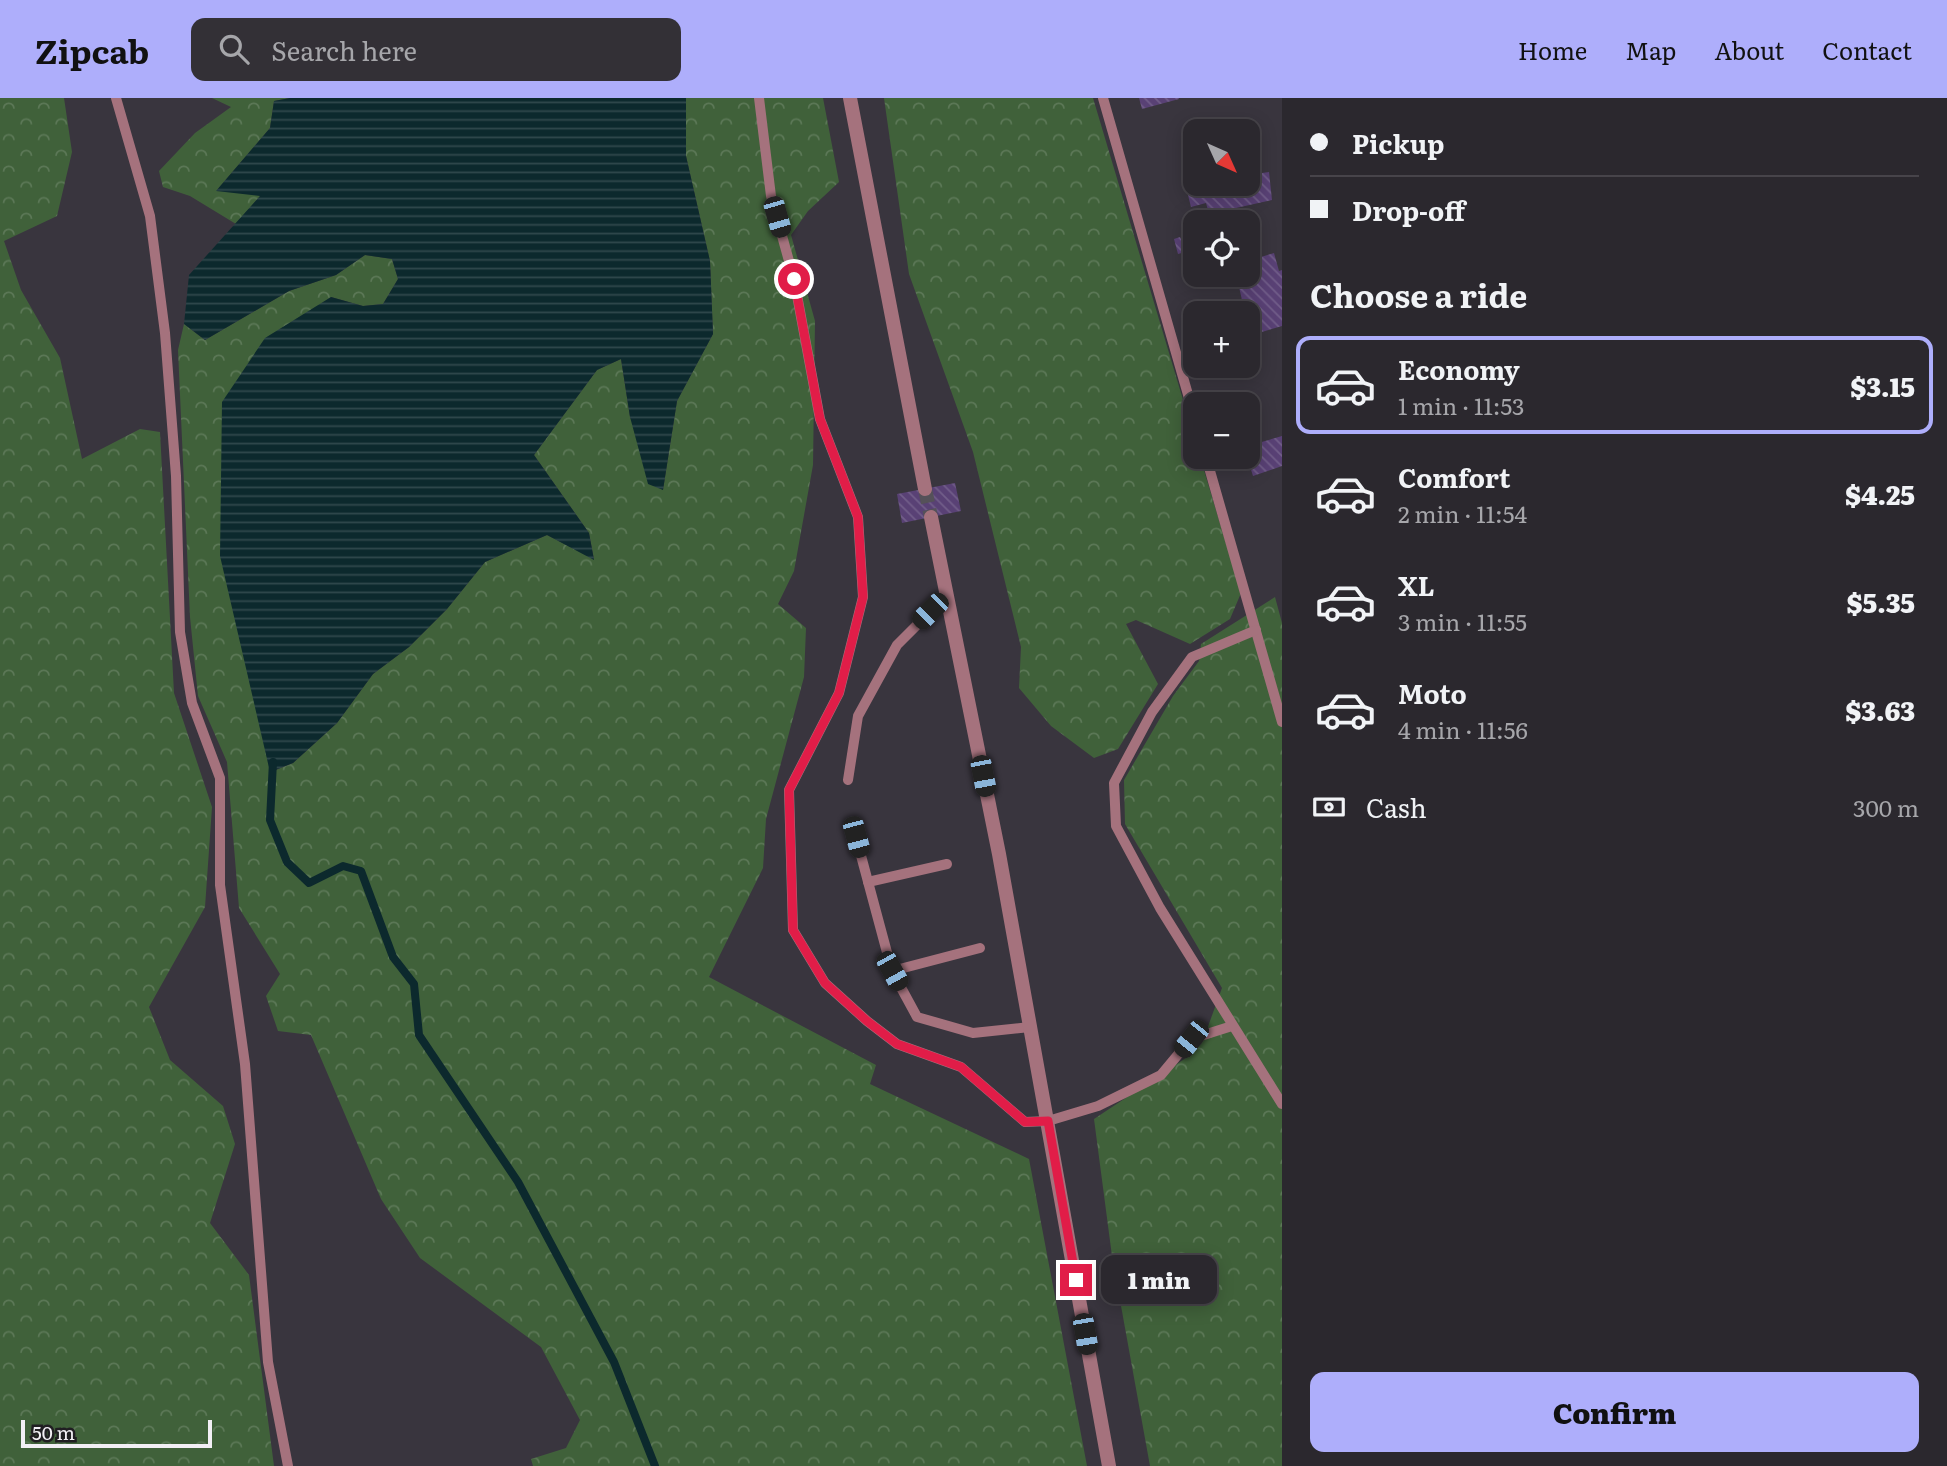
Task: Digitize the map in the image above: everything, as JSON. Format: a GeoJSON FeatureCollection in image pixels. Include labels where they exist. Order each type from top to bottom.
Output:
{"type":"FeatureCollection","features":[{"type":"Feature","properties":{"kind":"street"},"geometry":{"type":"LineString","coordinates":[[850,98],[925,489]]}},
{"type":"Feature","properties":{"kind":"street"},"geometry":{"type":"LineString","coordinates":[[931,517],[999,854],[1109,1466]]}},
{"type":"Feature","properties":{"kind":"lane"},"geometry":{"type":"LineString","coordinates":[[116,98],[150,216],[165,333],[176,475],[180,632],[192,703],[220,778],[220,885],[245,1064],[268,1362],[288,1466]]}},
{"type":"Feature","properties":{"kind":"lane"},"geometry":{"type":"LineString","coordinates":[[759,98],[771,197],[794,279],[820,419],[858,517],[863,597],[839,693],[789,790],[793,930],[825,983],[897,1044],[961,1067],[1025,1122],[1048,1121],[1098,1106],[1161,1074],[1191,1039],[1232,1026]]}},
{"type":"Feature","properties":{"kind":"lane"},"geometry":{"type":"LineString","coordinates":[[1103,98],[1187,392]]}},
{"type":"Feature","properties":{"kind":"lane"},"geometry":{"type":"LineString","coordinates":[[1209,469],[1282,722]]}},
{"type":"Feature","properties":{"kind":"lane"},"geometry":{"type":"LineString","coordinates":[[848,780],[858,716],[897,645],[947,595]]}},
{"type":"Feature","properties":{"kind":"lane"},"geometry":{"type":"LineString","coordinates":[[1256,630],[1192,657],[1152,712],[1114,783],[1116,826],[1160,908],[1282,1104]]}},
{"type":"Feature","properties":{"kind":"lane"},"geometry":{"type":"LineString","coordinates":[[856,837],[892,971],[917,1017],[973,1033],[1030,1027]]}},
{"type":"Feature","properties":{"kind":"lane"},"geometry":{"type":"LineString","coordinates":[[868,882],[947,864]]}},
{"type":"Feature","properties":{"kind":"lane"},"geometry":{"type":"LineString","coordinates":[[892,971],[979,948]]}},
{"type":"Feature","properties":{"kind":"green space"},"geometry":{"type":"Polygon","coordinates":[[[0,98],[64,98],[72,152],[57,216],[4,241],[21,290],[60,358],[82,459],[140,429],[160,432],[174,693],[212,807],[205,907],[149,1007],[170,1060],[223,1106],[235,1144],[210,1223],[249,1275],[274,1466],[0,1466],[0,98]]]}},
{"type":"Feature","properties":{"kind":"green space"},"geometry":{"type":"Polygon","coordinates":[[[212,98],[290,98],[274,101],[270,128],[217,190],[261,195],[236,224],[190,196],[163,187],[159,171],[195,133],[231,107],[212,98]]]}},
{"type":"Feature","properties":{"kind":"green space"},"geometry":{"type":"Polygon","coordinates":[[[686,98],[823,98],[839,182],[808,211],[791,235],[815,321],[813,465],[794,571],[778,604],[806,628],[804,677],[766,819],[763,868],[709,977],[876,1065],[870,1084],[1029,1159],[1087,1466],[533,1466],[531,1459],[566,1448],[580,1420],[541,1347],[420,1258],[381,1199],[311,1035],[278,1031],[266,996],[280,974],[239,908],[227,762],[198,696],[190,617],[178,350],[184,324],[205,340],[289,291],[336,275],[365,255],[392,259],[398,279],[383,304],[363,306],[331,297],[246,658],[271,772],[293,763],[337,723],[373,674],[409,647],[447,609],[485,562],[547,535],[594,559],[589,533],[534,455],[597,370],[621,359],[630,417],[663,490],[677,401],[713,334],[710,261],[686,156],[686,98]]]}},
{"type":"Feature","properties":{"kind":"green space"},"geometry":{"type":"Polygon","coordinates":[[[884,98],[1093,98],[1183,400],[1183,469],[1204,469],[1241,593],[1230,619],[1190,644],[1136,620],[1126,624],[1158,684],[1118,749],[1094,758],[1051,726],[1019,688],[1021,647],[973,452],[909,274],[884,98]]]}},
{"type":"Feature","properties":{"kind":"green space"},"geometry":{"type":"Polygon","coordinates":[[[1275,597],[1282,623],[1282,1466],[1150,1466],[1112,1256],[1094,1119],[1189,1056],[1202,1043],[1222,988],[1125,824],[1124,780],[1173,696],[1199,661],[1201,644],[1275,597]]]}},
{"type":"Feature","properties":{"kind":"shaded area"},"geometry":{"type":"Polygon","coordinates":[[[290,98],[686,98],[686,156],[710,261],[713,334],[677,401],[663,490],[648,484],[630,417],[621,359],[597,370],[534,455],[589,533],[594,560],[547,535],[485,562],[447,609],[409,647],[373,674],[337,723],[293,763],[270,772],[220,556],[222,402],[265,338],[331,297],[363,306],[383,304],[398,279],[392,259],[365,255],[336,275],[289,291],[205,340],[184,324],[189,275],[260,196],[216,191],[270,128],[274,101],[290,98]]]}},
{"type":"Feature","properties":{"kind":"building"},"geometry":{"type":"Polygon","coordinates":[[[1139,98],[1179,98],[1179,99],[1142,109],[1139,98]]]}},
{"type":"Feature","properties":{"kind":"building"},"geometry":{"type":"Polygon","coordinates":[[[1269,172],[1272,200],[1227,210],[1208,210],[1206,203],[1191,207],[1188,196],[1260,196],[1260,173],[1269,172]]]}},
{"type":"Feature","properties":{"kind":"building"},"geometry":{"type":"Polygon","coordinates":[[[1180,237],[1183,241],[1183,253],[1178,254],[1174,239],[1180,237]]]}},
{"type":"Feature","properties":{"kind":"building"},"geometry":{"type":"Polygon","coordinates":[[[1274,253],[1279,271],[1282,270],[1282,326],[1260,332],[1260,301],[1242,300],[1239,287],[1260,287],[1260,257],[1274,253]]]}},
{"type":"Feature","properties":{"kind":"building"},"geometry":{"type":"Polygon","coordinates":[[[1282,436],[1282,466],[1253,476],[1251,469],[1260,469],[1260,442],[1282,436]]]}},
{"type":"Feature","properties":{"kind":"building"},"geometry":{"type":"Polygon","coordinates":[[[955,483],[961,511],[902,523],[897,494],[955,483]]]}},
{"type":"Feature","properties":{"kind":"waterway"},"geometry":{"type":"LineString","coordinates":[[273,762],[270,820],[287,862],[309,883],[343,866],[361,871],[393,957],[414,984],[419,1035],[518,1182],[614,1362],[655,1466]]}},
{"type":"Feature","properties":{"kind":"tunnel"},"geometry":{"type":"LineString","coordinates":[[925,489],[931,517]]}},
{"type":"Feature","properties":{"kind":"route"},"geometry":{"type":"LineString","coordinates":[[794,279],[820,419],[858,517],[863,597],[839,693],[789,790],[793,930],[825,983],[897,1044],[961,1067],[1025,1122],[1048,1121],[1076,1280]]}}]}
